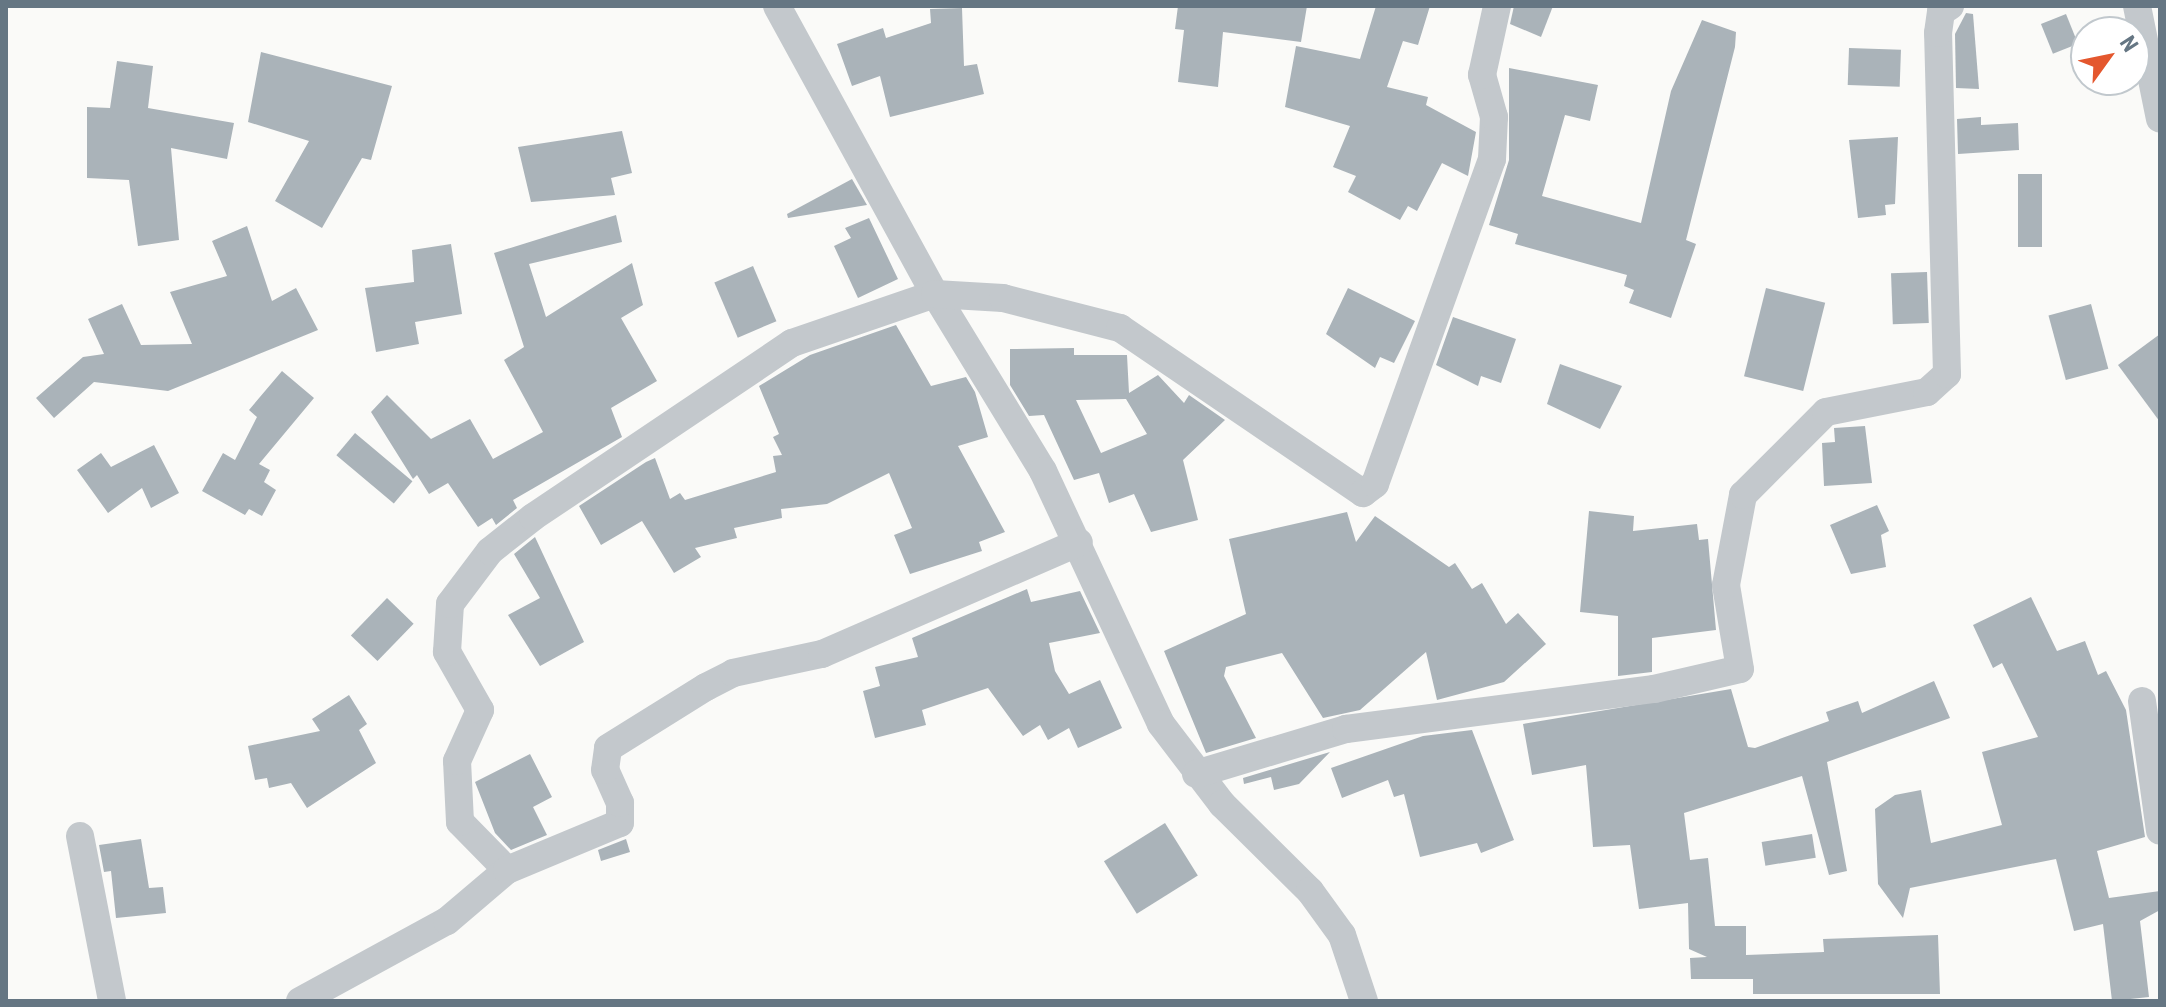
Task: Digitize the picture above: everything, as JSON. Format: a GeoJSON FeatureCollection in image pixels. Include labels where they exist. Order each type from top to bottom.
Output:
{"type":"FeatureCollection","features":[{"type":"Feature","properties":{"kind":"street"},"geometry":{"type":"LineString","coordinates":[[777,6],[935,294],[1079,542],[1135,674],[1196,774],[1310,891],[1342,935],[1364,1001]]}},
{"type":"Feature","properties":{"kind":"street"},"geometry":{"type":"LineString","coordinates":[[507,870],[460,822],[457,761],[480,710],[447,652],[444,629],[464,580],[533,517],[792,343],[935,294],[1003,298],[1120,328],[1363,493],[1375,484],[1492,159],[1494,117],[1482,75],[1497,6]]}},
{"type":"Feature","properties":{"kind":"street"},"geometry":{"type":"LineString","coordinates":[[1196,774],[1346,729],[1654,689],[1740,669],[1726,585],[1743,495],[1826,412],[1927,392],[1947,374],[1938,33],[1941,12],[1950,6]]}},
{"type":"Feature","properties":{"kind":"street"},"geometry":{"type":"LineString","coordinates":[[2137,6],[2160,119]]}},
{"type":"Feature","properties":{"kind":"street"},"geometry":{"type":"LineString","coordinates":[[300,1001],[447,921],[507,870],[620,823],[620,803],[605,770],[608,748],[706,687],[733,673],[822,654],[1079,542]]}},
{"type":"Feature","properties":{"kind":"street"},"geometry":{"type":"LineString","coordinates":[[2142,701],[2160,831]]}},
{"type":"Feature","properties":{"kind":"street"},"geometry":{"type":"LineString","coordinates":[[80,836],[112,1001]]}},
{"type":"Feature","properties":{"kind":"building"},"geometry":{"type":"Polygon","coordinates":[[[1178,6],[1307,6],[1301,42],[1223,32],[1218,87],[1178,82],[1184,30],[1175,29],[1178,6]]]}},
{"type":"Feature","properties":{"kind":"building"},"geometry":{"type":"Polygon","coordinates":[[[1376,6],[1430,6],[1418,45],[1403,41],[1387,87],[1428,97],[1426,105],[1476,132],[1468,176],[1442,163],[1417,211],[1408,206],[1400,220],[1348,192],[1356,176],[1333,167],[1350,126],[1285,107],[1296,46],[1360,59],[1376,6]]]}},
{"type":"Feature","properties":{"kind":"building"},"geometry":{"type":"Polygon","coordinates":[[[1514,6],[1553,6],[1541,37],[1510,24],[1514,6]]]}},
{"type":"Feature","properties":{"kind":"building"},"geometry":{"type":"Polygon","coordinates":[[[962,8],[964,66],[977,64],[984,94],[890,117],[880,76],[852,86],[837,44],[883,28],[886,38],[931,23],[930,9],[962,8]]]}},
{"type":"Feature","properties":{"kind":"building"},"geometry":{"type":"Polygon","coordinates":[[[1966,13],[1973,14],[1979,89],[1956,88],[1955,34],[1966,13]]]}},
{"type":"Feature","properties":{"kind":"building"},"geometry":{"type":"Polygon","coordinates":[[[2066,14],[2070,24],[2070,47],[2053,54],[2041,24],[2066,14]]]}},
{"type":"Feature","properties":{"kind":"building"},"geometry":{"type":"Polygon","coordinates":[[[1702,20],[1736,32],[1735,47],[1686,240],[1696,244],[1671,318],[1629,303],[1634,290],[1624,286],[1627,275],[1515,244],[1518,234],[1489,225],[1509,160],[1509,68],[1598,85],[1590,121],[1565,115],[1542,196],[1641,223],[1671,91],[1702,20]]]}},
{"type":"Feature","properties":{"kind":"building"},"geometry":{"type":"Polygon","coordinates":[[[1849,48],[1901,50],[1900,87],[1848,85],[1849,48]]]}},
{"type":"Feature","properties":{"kind":"building"},"geometry":{"type":"Polygon","coordinates":[[[261,52],[392,86],[371,160],[362,158],[322,228],[275,201],[309,141],[248,122],[261,52]]]}},
{"type":"Feature","properties":{"kind":"building"},"geometry":{"type":"Polygon","coordinates":[[[117,61],[153,66],[148,108],[234,123],[227,159],[171,148],[179,240],[138,246],[129,180],[87,178],[87,107],[110,108],[117,61]]]}},
{"type":"Feature","properties":{"kind":"building"},"geometry":{"type":"Polygon","coordinates":[[[1981,117],[1981,125],[2018,123],[2019,150],[1958,154],[1957,119],[1981,117]]]}},
{"type":"Feature","properties":{"kind":"building"},"geometry":{"type":"Polygon","coordinates":[[[622,131],[632,173],[611,178],[615,195],[531,202],[518,147],[622,131]]]}},
{"type":"Feature","properties":{"kind":"building"},"geometry":{"type":"Polygon","coordinates":[[[1898,137],[1895,204],[1885,205],[1886,215],[1858,218],[1849,140],[1898,137]]]}},
{"type":"Feature","properties":{"kind":"building"},"geometry":{"type":"Polygon","coordinates":[[[2018,174],[2042,174],[2042,247],[2018,247],[2018,174]]]}},
{"type":"Feature","properties":{"kind":"building"},"geometry":{"type":"Polygon","coordinates":[[[852,179],[867,205],[788,218],[787,214],[852,179]]]}},
{"type":"Feature","properties":{"kind":"building"},"geometry":{"type":"Polygon","coordinates":[[[616,215],[622,242],[529,264],[546,317],[632,263],[643,305],[621,318],[657,381],[611,408],[622,437],[513,500],[517,508],[496,525],[492,518],[478,527],[448,483],[429,494],[417,475],[413,479],[371,412],[387,395],[431,439],[470,419],[493,459],[543,432],[504,360],[524,347],[494,253],[616,215]]]}},
{"type":"Feature","properties":{"kind":"building"},"geometry":{"type":"Polygon","coordinates":[[[869,218],[898,279],[858,298],[834,246],[851,238],[845,228],[869,218]]]}},
{"type":"Feature","properties":{"kind":"building"},"geometry":{"type":"Polygon","coordinates":[[[247,226],[272,301],[296,288],[318,330],[168,391],[94,382],[54,418],[36,398],[83,357],[104,354],[88,319],[122,304],[141,345],[192,344],[170,292],[227,276],[212,241],[247,226]]]}},
{"type":"Feature","properties":{"kind":"building"},"geometry":{"type":"Polygon","coordinates":[[[451,244],[462,314],[415,322],[419,344],[376,352],[365,288],[414,282],[412,250],[451,244]]]}},
{"type":"Feature","properties":{"kind":"building"},"geometry":{"type":"Polygon","coordinates":[[[753,266],[776,321],[738,338],[714,282],[753,266]]]}},
{"type":"Feature","properties":{"kind":"building"},"geometry":{"type":"Polygon","coordinates":[[[1927,272],[1929,323],[1893,324],[1891,273],[1927,272]]]}},
{"type":"Feature","properties":{"kind":"building"},"geometry":{"type":"Polygon","coordinates":[[[1348,288],[1415,321],[1394,363],[1380,357],[1375,368],[1326,334],[1348,288]]]}},
{"type":"Feature","properties":{"kind":"building"},"geometry":{"type":"Polygon","coordinates":[[[1766,288],[1825,303],[1803,391],[1744,376],[1766,288]]]}},
{"type":"Feature","properties":{"kind":"building"},"geometry":{"type":"Polygon","coordinates":[[[2091,304],[2108,369],[2066,380],[2048,315],[2091,304]]]}},
{"type":"Feature","properties":{"kind":"building"},"geometry":{"type":"Polygon","coordinates":[[[1453,317],[1516,339],[1501,383],[1481,376],[1478,386],[1436,365],[1453,317]]]}},
{"type":"Feature","properties":{"kind":"building"},"geometry":{"type":"Polygon","coordinates":[[[896,325],[931,386],[966,377],[975,392],[988,437],[958,446],[1005,532],[979,542],[982,551],[910,574],[894,535],[912,528],[889,473],[827,504],[781,509],[782,518],[734,528],[737,538],[695,548],[701,557],[674,573],[642,521],[601,545],[579,506],[655,458],[670,499],[680,493],[685,500],[776,472],[773,456],[782,455],[773,437],[779,434],[759,386],[810,355],[896,325]]]}},
{"type":"Feature","properties":{"kind":"building"},"geometry":{"type":"Polygon","coordinates":[[[2160,334],[2160,422],[2118,365],[2160,334]]]}},
{"type":"Feature","properties":{"kind":"building"},"geometry":{"type":"Polygon","coordinates":[[[1074,348],[1074,355],[1127,355],[1129,393],[1158,375],[1184,403],[1189,395],[1225,420],[1183,460],[1198,520],[1151,532],[1134,494],[1109,503],[1099,473],[1074,480],[1044,415],[1029,416],[1010,385],[1010,349],[1074,348]],[[1126,399],[1076,400],[1101,453],[1147,434],[1126,399]]]}},
{"type":"Feature","properties":{"kind":"building"},"geometry":{"type":"Polygon","coordinates":[[[1560,364],[1622,386],[1600,429],[1547,404],[1560,364]]]}},
{"type":"Feature","properties":{"kind":"building"},"geometry":{"type":"Polygon","coordinates":[[[282,371],[314,398],[259,464],[270,470],[264,482],[276,490],[262,516],[249,509],[245,515],[202,491],[223,453],[235,460],[257,417],[249,410],[282,371]]]}},
{"type":"Feature","properties":{"kind":"building"},"geometry":{"type":"Polygon","coordinates":[[[1865,426],[1872,483],[1824,486],[1822,443],[1835,442],[1834,428],[1865,426]]]}},
{"type":"Feature","properties":{"kind":"building"},"geometry":{"type":"Polygon","coordinates":[[[355,433],[412,481],[394,503],[336,455],[355,433]]]}},
{"type":"Feature","properties":{"kind":"building"},"geometry":{"type":"Polygon","coordinates":[[[154,445],[179,493],[151,508],[142,488],[108,513],[77,470],[101,453],[111,467],[154,445]]]}},
{"type":"Feature","properties":{"kind":"building"},"geometry":{"type":"Polygon","coordinates":[[[1877,505],[1889,531],[1881,535],[1886,567],[1851,574],[1830,525],[1877,505]]]}},
{"type":"Feature","properties":{"kind":"building"},"geometry":{"type":"Polygon","coordinates":[[[1589,511],[1634,516],[1633,531],[1697,524],[1699,540],[1708,539],[1716,630],[1652,638],[1652,672],[1618,676],[1618,616],[1580,612],[1589,511]]]}},
{"type":"Feature","properties":{"kind":"building"},"geometry":{"type":"Polygon","coordinates":[[[1347,512],[1356,542],[1375,516],[1449,567],[1455,563],[1472,589],[1482,583],[1506,624],[1518,613],[1546,644],[1504,682],[1437,700],[1426,652],[1360,710],[1323,718],[1282,653],[1226,667],[1224,676],[1256,738],[1206,753],[1164,651],[1246,614],[1229,539],[1347,512]]]}},
{"type":"Feature","properties":{"kind":"building"},"geometry":{"type":"Polygon","coordinates":[[[535,537],[584,642],[540,666],[508,615],[540,598],[514,554],[535,537]]]}},
{"type":"Feature","properties":{"kind":"building"},"geometry":{"type":"Polygon","coordinates":[[[1027,589],[1031,602],[1080,591],[1100,633],[1049,643],[1055,671],[1069,694],[1100,680],[1122,728],[1078,748],[1069,728],[1048,740],[1040,725],[1023,736],[988,688],[922,710],[926,725],[875,738],[863,691],[880,686],[875,667],[918,657],[912,638],[1027,589]]]}},
{"type":"Feature","properties":{"kind":"building"},"geometry":{"type":"Polygon","coordinates":[[[2031,597],[2057,651],[2085,641],[2098,675],[2106,671],[2126,710],[2145,837],[2097,851],[2109,898],[2160,891],[2160,910],[2140,921],[2149,997],[2112,1001],[2103,924],[2074,931],[2056,859],[1910,888],[1903,918],[1878,884],[1875,809],[1895,795],[1921,790],[1931,843],[2002,825],[1982,752],[2038,737],[2002,663],[1993,668],[1973,625],[2031,597]]]}},
{"type":"Feature","properties":{"kind":"building"},"geometry":{"type":"Polygon","coordinates":[[[387,598],[414,624],[377,661],[351,635],[387,598]]]}},
{"type":"Feature","properties":{"kind":"building"},"geometry":{"type":"Polygon","coordinates":[[[1934,681],[1950,718],[1827,762],[1847,871],[1829,875],[1802,776],[1684,813],[1690,860],[1708,858],[1715,926],[1746,926],[1746,955],[1824,952],[1823,939],[1938,935],[1940,994],[1753,994],[1753,979],[1691,979],[1690,958],[1707,957],[1689,949],[1688,903],[1639,909],[1630,845],[1593,847],[1586,765],[1532,775],[1523,724],[1731,689],[1748,747],[1755,748],[1829,721],[1826,712],[1858,701],[1862,713],[1934,681]]]}},
{"type":"Feature","properties":{"kind":"building"},"geometry":{"type":"Polygon","coordinates":[[[349,695],[367,724],[359,730],[376,763],[307,808],[291,783],[269,788],[267,778],[255,780],[248,746],[320,731],[312,719],[349,695]]]}},
{"type":"Feature","properties":{"kind":"building"},"geometry":{"type":"Polygon","coordinates":[[[1472,730],[1514,840],[1481,853],[1477,843],[1420,857],[1404,794],[1394,797],[1388,780],[1342,798],[1331,768],[1423,736],[1472,730]]]}},
{"type":"Feature","properties":{"kind":"building"},"geometry":{"type":"Polygon","coordinates":[[[1330,752],[1299,784],[1274,790],[1271,777],[1244,784],[1243,778],[1330,752]]]}},
{"type":"Feature","properties":{"kind":"building"},"geometry":{"type":"Polygon","coordinates":[[[530,754],[552,797],[533,807],[547,835],[511,850],[495,833],[475,782],[530,754]]]}},
{"type":"Feature","properties":{"kind":"building"},"geometry":{"type":"Polygon","coordinates":[[[1165,823],[1198,876],[1137,914],[1104,861],[1165,823]]]}},
{"type":"Feature","properties":{"kind":"building"},"geometry":{"type":"Polygon","coordinates":[[[1812,834],[1816,858],[1765,866],[1762,842],[1812,834]]]}},
{"type":"Feature","properties":{"kind":"building"},"geometry":{"type":"Polygon","coordinates":[[[141,839],[149,888],[163,887],[166,913],[116,918],[111,871],[104,872],[99,845],[141,839]]]}},
{"type":"Feature","properties":{"kind":"building"},"geometry":{"type":"Polygon","coordinates":[[[626,839],[630,852],[601,861],[598,850],[626,839]]]}}]}
